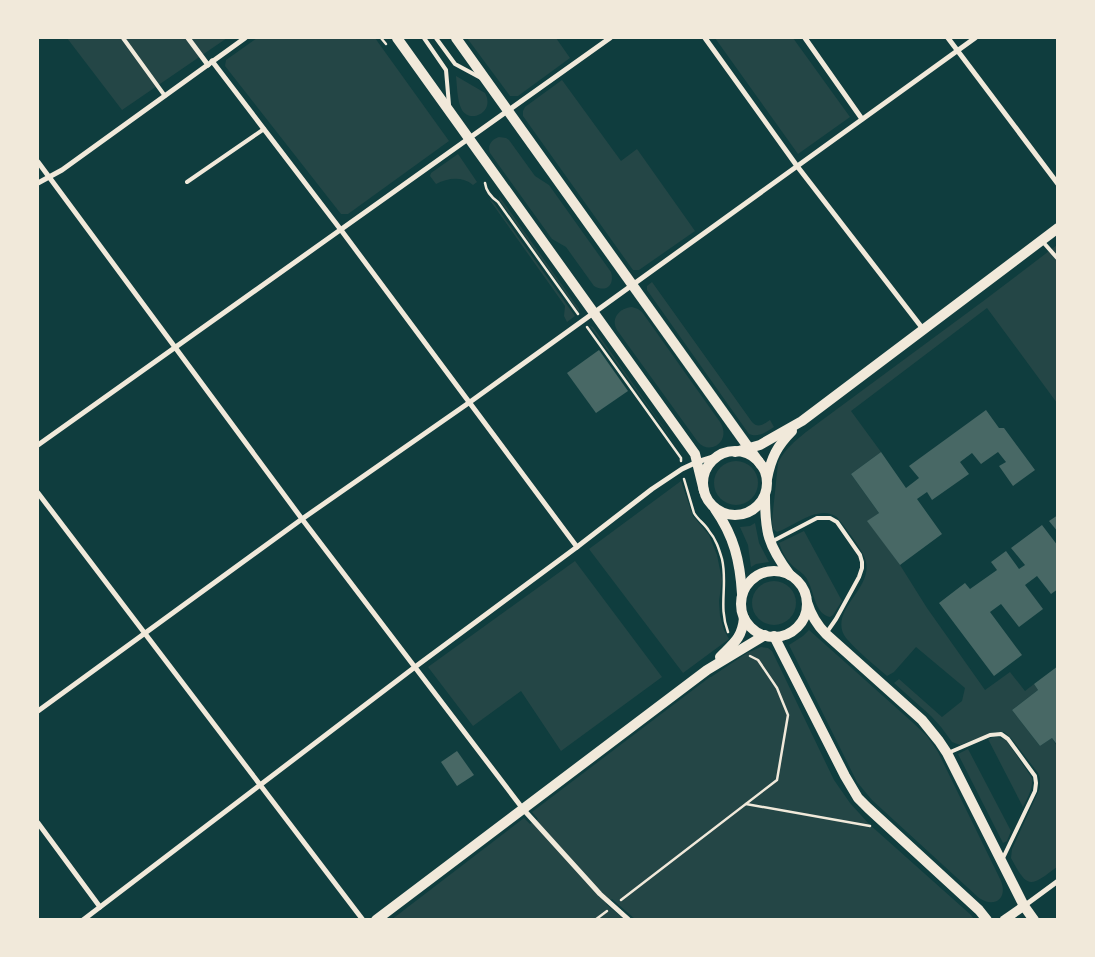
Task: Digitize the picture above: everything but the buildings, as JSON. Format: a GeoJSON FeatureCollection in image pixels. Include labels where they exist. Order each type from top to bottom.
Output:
{"type":"FeatureCollection","features":[{"type":"Feature","properties":{"kind":"main road"},"geometry":{"type":"LineString","coordinates":[[397,38],[695,454],[707,499],[725,523],[734,545],[741,576],[741,607],[744,618],[756,631],[769,636],[853,790],[868,808],[979,910],[987,920]]}},
{"type":"Feature","properties":{"kind":"main road"},"geometry":{"type":"LineString","coordinates":[[456,38],[750,448],[765,472],[767,481]]}},
{"type":"Feature","properties":{"kind":"main road"},"geometry":{"type":"LineString","coordinates":[[704,491],[704,476],[714,459],[722,454],[760,445],[802,421],[1058,228]]}},
{"type":"Feature","properties":{"kind":"main road"},"geometry":{"type":"LineString","coordinates":[[790,576],[770,542],[765,515],[765,496],[772,457],[778,447],[802,421]]}},
{"type":"Feature","properties":{"kind":"main road"},"geometry":{"type":"LineString","coordinates":[[735,452],[750,455],[761,465]]}},
{"type":"Feature","properties":{"kind":"main road"},"geometry":{"type":"LineString","coordinates":[[713,506],[726,514],[742,514],[756,508],[765,496]]}},
{"type":"Feature","properties":{"kind":"main road"},"geometry":{"type":"LineString","coordinates":[[742,597],[752,579],[771,571],[781,572],[799,582],[811,616],[818,626],[922,720],[939,740],[1024,906],[1034,920]]}},
{"type":"Feature","properties":{"kind":"main road"},"geometry":{"type":"LineString","coordinates":[[376,920],[738,646],[769,636],[783,635],[791,632],[803,619],[807,602]]}},
{"type":"Feature","properties":{"kind":"main road"},"geometry":{"type":"LineString","coordinates":[[738,646],[744,618]]}},
{"type":"Feature","properties":{"kind":"street"},"geometry":{"type":"LineString","coordinates":[[188,38],[264,129],[577,547]]}},
{"type":"Feature","properties":{"kind":"street"},"geometry":{"type":"LineString","coordinates":[[38,183],[62,170],[245,38]]}},
{"type":"Feature","properties":{"kind":"street"},"geometry":{"type":"LineString","coordinates":[[38,445],[610,38]]}},
{"type":"Feature","properties":{"kind":"street"},"geometry":{"type":"LineString","coordinates":[[705,38],[797,166],[923,330]]}},
{"type":"Feature","properties":{"kind":"street"},"geometry":{"type":"LineString","coordinates":[[805,38],[862,120]]}},
{"type":"Feature","properties":{"kind":"street"},"geometry":{"type":"LineString","coordinates":[[948,38],[1058,184]]}},
{"type":"Feature","properties":{"kind":"street"},"geometry":{"type":"LineString","coordinates":[[38,711],[302,518],[470,402],[975,38]]}},
{"type":"Feature","properties":{"kind":"street"},"geometry":{"type":"LineString","coordinates":[[38,162],[302,518],[523,809],[600,894],[629,920]]}},
{"type":"Feature","properties":{"kind":"street"},"geometry":{"type":"LineString","coordinates":[[83,920],[260,784],[652,489],[682,469],[722,454]]}},
{"type":"Feature","properties":{"kind":"street"},"geometry":{"type":"LineString","coordinates":[[38,493],[363,920]]}},
{"type":"Feature","properties":{"kind":"street"},"geometry":{"type":"LineString","coordinates":[[38,823],[100,907]]}},
{"type":"Feature","properties":{"kind":"street"},"geometry":{"type":"LineString","coordinates":[[1004,920],[1058,881]]}},
{"type":"Feature","properties":{"kind":"lane"},"geometry":{"type":"LineString","coordinates":[[122,38],[165,96]]}},
{"type":"Feature","properties":{"kind":"lane"},"geometry":{"type":"LineString","coordinates":[[424,38],[446,70],[449,112]]}},
{"type":"Feature","properties":{"kind":"lane"},"geometry":{"type":"LineString","coordinates":[[436,38],[454,64],[487,81]]}},
{"type":"Feature","properties":{"kind":"lane"},"geometry":{"type":"LineString","coordinates":[[187,182],[264,129]]}},
{"type":"Feature","properties":{"kind":"lane"},"geometry":{"type":"LineString","coordinates":[[1042,240],[1058,259]]}},
{"type":"Feature","properties":{"kind":"lane"},"geometry":{"type":"LineString","coordinates":[[770,542],[817,518],[830,518],[837,522],[860,555],[862,568],[859,578],[826,634]]}},
{"type":"Feature","properties":{"kind":"lane"},"geometry":{"type":"LineString","coordinates":[[947,753],[990,735],[1002,734],[1008,738],[1035,776],[1034,791],[1001,862]]}},
{"type":"Feature","properties":{"kind":"path"},"geometry":{"type":"LineString","coordinates":[[485,188],[492,198],[498,202],[681,458],[684,481],[694,513],[709,530],[720,552],[725,579],[724,616],[729,633],[738,646],[751,657],[758,660],[778,688],[788,715],[777,780],[595,920]]}},
{"type":"Feature","properties":{"kind":"path"},"geometry":{"type":"LineString","coordinates":[[746,804],[859,825],[889,828]]}},
{"type":"Feature","properties":{"kind":"shaded area"},"geometry":{"type":"Polygon","coordinates":[[[67,38],[227,38],[122,110],[67,38]]]}},
{"type":"Feature","properties":{"kind":"shaded area"},"geometry":{"type":"Polygon","coordinates":[[[257,38],[375,38],[449,141],[348,214],[341,214],[225,66],[226,60],[257,38]]]}},
{"type":"Feature","properties":{"kind":"shaded area"},"geometry":{"type":"Polygon","coordinates":[[[467,38],[556,38],[570,58],[518,96],[510,96],[467,38]]]}},
{"type":"Feature","properties":{"kind":"shaded area"},"geometry":{"type":"Polygon","coordinates":[[[715,38],[793,38],[850,117],[798,154],[715,38]]]}},
{"type":"Feature","properties":{"kind":"shaded area"},"geometry":{"type":"Polygon","coordinates":[[[456,76],[485,93],[487,106],[480,114],[469,116],[464,113],[458,96],[456,76]]]}},
{"type":"Feature","properties":{"kind":"shaded area"},"geometry":{"type":"Polygon","coordinates":[[[562,80],[621,161],[637,149],[695,231],[639,270],[633,270],[523,116],[525,107],[562,80]]]}},
{"type":"Feature","properties":{"kind":"shaded area"},"geometry":{"type":"Polygon","coordinates":[[[499,137],[509,140],[535,176],[549,185],[611,272],[612,281],[606,288],[602,289],[594,286],[566,247],[552,239],[490,153],[489,147],[491,143],[499,137]]]}},
{"type":"Feature","properties":{"kind":"shaded area"},"geometry":{"type":"Polygon","coordinates":[[[458,154],[477,182],[473,185],[464,180],[455,179],[445,180],[436,184],[430,176],[431,173],[458,154]]]}},
{"type":"Feature","properties":{"kind":"shaded area"},"geometry":{"type":"Polygon","coordinates":[[[499,196],[579,309],[579,312],[500,201],[499,196]]]}},
{"type":"Feature","properties":{"kind":"shaded area"},"geometry":{"type":"Polygon","coordinates":[[[489,199],[575,316],[567,322],[564,316],[565,306],[489,199]]]}},
{"type":"Feature","properties":{"kind":"shaded area"},"geometry":{"type":"Polygon","coordinates":[[[1057,245],[1057,403],[987,308],[851,411],[881,452],[851,474],[879,513],[868,521],[985,690],[1010,672],[1025,691],[1034,684],[1038,690],[1012,710],[1040,746],[1052,738],[1057,746],[1057,867],[1041,879],[1030,882],[1022,876],[1011,858],[1012,849],[1040,788],[1038,773],[1011,738],[1004,732],[995,732],[960,745],[952,742],[931,716],[894,683],[899,679],[942,717],[962,701],[965,688],[916,647],[894,672],[887,676],[856,649],[846,637],[841,624],[843,615],[864,581],[866,562],[858,545],[837,517],[830,514],[814,514],[777,532],[773,529],[772,521],[778,463],[794,442],[1057,245]]]}},
{"type":"Feature","properties":{"kind":"shaded area"},"geometry":{"type":"Polygon","coordinates":[[[652,282],[752,422],[759,425],[770,420],[774,427],[759,435],[749,434],[647,290],[647,286],[652,282]]]}},
{"type":"Feature","properties":{"kind":"shaded area"},"geometry":{"type":"Polygon","coordinates":[[[632,307],[642,312],[720,422],[723,435],[718,444],[708,447],[698,442],[617,330],[615,321],[617,314],[624,309],[632,307]]]}},
{"type":"Feature","properties":{"kind":"shaded area"},"geometry":{"type":"Polygon","coordinates":[[[590,326],[593,327],[681,452],[680,451],[590,326]]]}},
{"type":"Feature","properties":{"kind":"shaded area"},"geometry":{"type":"Polygon","coordinates":[[[736,461],[748,465],[754,471],[758,483],[754,495],[748,501],[736,505],[724,501],[718,495],[714,483],[718,471],[724,465],[736,461]]]}},
{"type":"Feature","properties":{"kind":"shaded area"},"geometry":{"type":"Polygon","coordinates":[[[681,481],[693,516],[709,535],[717,555],[722,580],[719,601],[720,616],[729,639],[683,673],[589,549],[681,481]]]}},
{"type":"Feature","properties":{"kind":"shaded area"},"geometry":{"type":"Polygon","coordinates":[[[755,523],[759,543],[769,562],[756,564],[751,567],[748,545],[740,527],[750,526],[755,523]]]}},
{"type":"Feature","properties":{"kind":"shaded area"},"geometry":{"type":"Polygon","coordinates":[[[804,531],[842,601],[830,617],[821,612],[807,579],[789,562],[779,543],[804,531]]]}},
{"type":"Feature","properties":{"kind":"shaded area"},"geometry":{"type":"Polygon","coordinates":[[[575,561],[662,677],[561,751],[521,691],[473,726],[428,667],[575,561]]]}},
{"type":"Feature","properties":{"kind":"shaded area"},"geometry":{"type":"Polygon","coordinates":[[[778,581],[790,587],[795,594],[795,612],[790,619],[783,624],[770,625],[758,619],[753,612],[752,599],[758,587],[765,582],[778,581]]]}},
{"type":"Feature","properties":{"kind":"shaded area"},"geometry":{"type":"Polygon","coordinates":[[[809,630],[927,736],[938,752],[1001,881],[1003,893],[998,900],[990,902],[979,898],[872,800],[857,782],[789,645],[809,630]]]}},
{"type":"Feature","properties":{"kind":"shaded area"},"geometry":{"type":"Polygon","coordinates":[[[761,647],[772,651],[834,780],[850,803],[869,824],[974,919],[635,919],[612,899],[606,904],[624,919],[391,920],[524,818],[530,824],[538,819],[532,812],[710,677],[747,653],[761,647]]]}},
{"type":"Feature","properties":{"kind":"shaded area"},"geometry":{"type":"Polygon","coordinates":[[[994,737],[1006,740],[1032,778],[1031,789],[1023,807],[988,739],[994,737]]]}},
{"type":"Feature","properties":{"kind":"shaded area"},"geometry":{"type":"Polygon","coordinates":[[[968,749],[1011,831],[1007,841],[1003,843],[958,754],[968,749]]]}}]}
